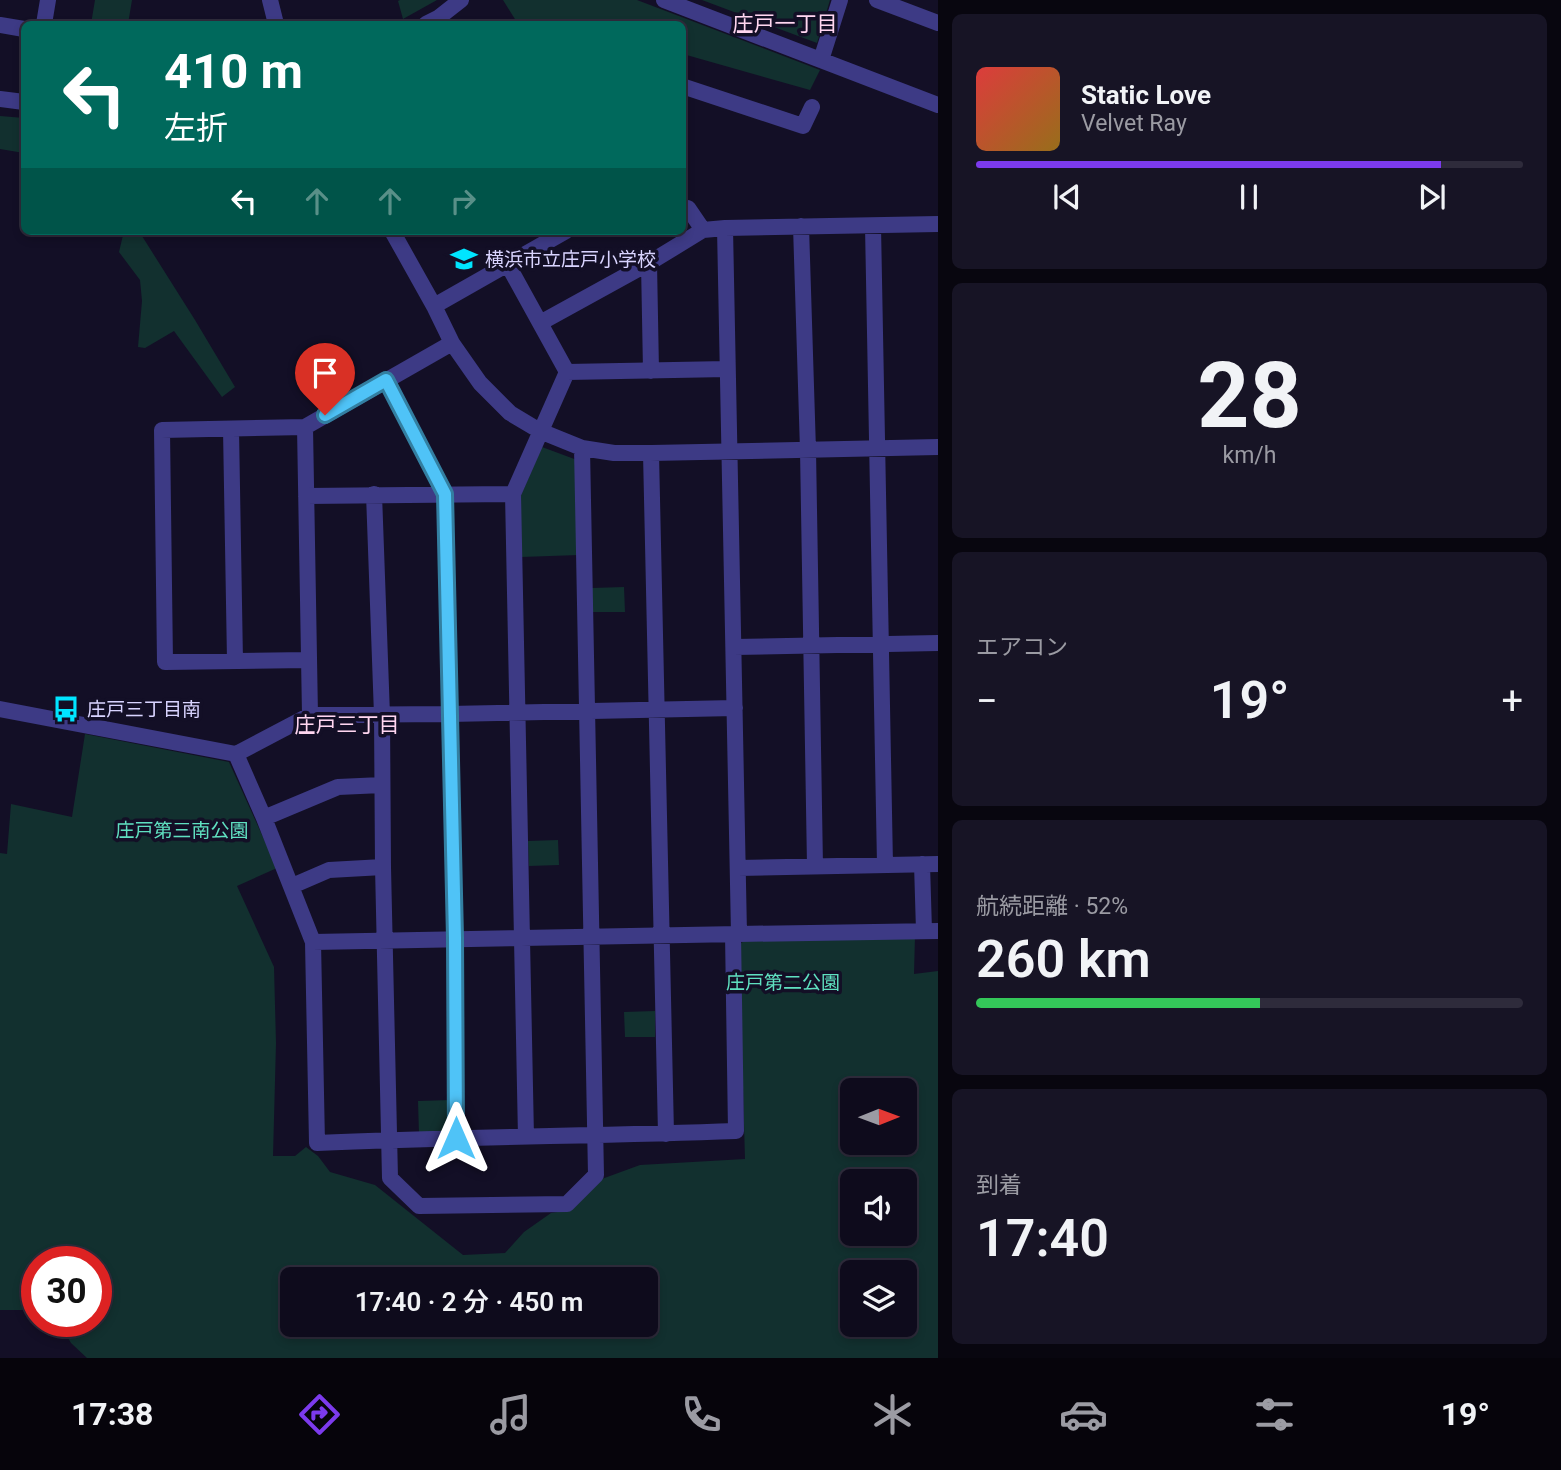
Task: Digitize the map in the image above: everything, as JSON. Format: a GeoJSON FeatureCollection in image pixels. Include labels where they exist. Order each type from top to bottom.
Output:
{"type":"FeatureCollection","features":[{"type":"Feature","properties":{"kind":"street"},"geometry":{"type":"LineString","coordinates":[[44,21],[48,0]]}},
{"type":"Feature","properties":{"kind":"street"},"geometry":{"type":"LineString","coordinates":[[270,0],[275,21]]}},
{"type":"Feature","properties":{"kind":"street"},"geometry":{"type":"LineString","coordinates":[[432,21],[461,0]]}},
{"type":"Feature","properties":{"kind":"street"},"geometry":{"type":"LineString","coordinates":[[664,0],[938,105]]}},
{"type":"Feature","properties":{"kind":"street"},"geometry":{"type":"LineString","coordinates":[[821,60],[840,0]]}},
{"type":"Feature","properties":{"kind":"street"},"geometry":{"type":"LineString","coordinates":[[877,0],[938,23]]}},
{"type":"Feature","properties":{"kind":"street"},"geometry":{"type":"LineString","coordinates":[[0,25],[21,28]]}},
{"type":"Feature","properties":{"kind":"street"},"geometry":{"type":"LineString","coordinates":[[686,87],[803,126],[812,107]]}},
{"type":"Feature","properties":{"kind":"street"},"geometry":{"type":"LineString","coordinates":[[0,99],[21,102]]}},
{"type":"Feature","properties":{"kind":"street"},"geometry":{"type":"LineString","coordinates":[[688,208],[703,230]]}},
{"type":"Feature","properties":{"kind":"street"},"geometry":{"type":"LineString","coordinates":[[540,323],[703,230],[938,224]]}},
{"type":"Feature","properties":{"kind":"street"},"geometry":{"type":"LineString","coordinates":[[801,226],[815,866]]}},
{"type":"Feature","properties":{"kind":"street"},"geometry":{"type":"LineString","coordinates":[[873,226],[885,865]]}},
{"type":"Feature","properties":{"kind":"street"},"geometry":{"type":"LineString","coordinates":[[236,754],[313,942],[317,1143],[736,1131],[738,868],[725,229]]}},
{"type":"Feature","properties":{"kind":"street"},"geometry":{"type":"LineString","coordinates":[[394,235],[452,344],[480,383],[510,413],[540,431],[582,448],[614,453],[651,453],[938,447]]}},
{"type":"Feature","properties":{"kind":"street"},"geometry":{"type":"LineString","coordinates":[[434,306],[559,235]]}},
{"type":"Feature","properties":{"kind":"street"},"geometry":{"type":"LineString","coordinates":[[649,263],[651,371]]}},
{"type":"Feature","properties":{"kind":"street"},"geometry":{"type":"LineString","coordinates":[[508,265],[568,372]]}},
{"type":"Feature","properties":{"kind":"street"},"geometry":{"type":"LineString","coordinates":[[308,660],[165,662],[162,430],[304,427],[452,344]]}},
{"type":"Feature","properties":{"kind":"street"},"geometry":{"type":"LineString","coordinates":[[568,372],[727,369]]}},
{"type":"Feature","properties":{"kind":"street"},"geometry":{"type":"LineString","coordinates":[[526,1137],[513,494],[568,372]]}},
{"type":"Feature","properties":{"kind":"street"},"geometry":{"type":"LineString","coordinates":[[386,380],[445,494],[455,938],[456,1138]]}},
{"type":"Feature","properties":{"kind":"street"},"geometry":{"type":"LineString","coordinates":[[304,427],[310,715]]}},
{"type":"Feature","properties":{"kind":"street"},"geometry":{"type":"LineString","coordinates":[[231,429],[235,661]]}},
{"type":"Feature","properties":{"kind":"street"},"geometry":{"type":"LineString","coordinates":[[374,494],[382,715],[390,1178],[419,1206],[567,1204],[596,1175],[582,448]]}},
{"type":"Feature","properties":{"kind":"street"},"geometry":{"type":"LineString","coordinates":[[651,453],[666,1134]]}},
{"type":"Feature","properties":{"kind":"street"},"geometry":{"type":"LineString","coordinates":[[306,496],[513,494]]}},
{"type":"Feature","properties":{"kind":"street"},"geometry":{"type":"LineString","coordinates":[[734,647],[938,643]]}},
{"type":"Feature","properties":{"kind":"street"},"geometry":{"type":"LineString","coordinates":[[0,709],[236,754],[310,715],[735,708]]}},
{"type":"Feature","properties":{"kind":"street"},"geometry":{"type":"LineString","coordinates":[[264,818],[338,787],[382,785]]}},
{"type":"Feature","properties":{"kind":"street"},"geometry":{"type":"LineString","coordinates":[[313,942],[931,931],[930,864],[738,868]]}},
{"type":"Feature","properties":{"kind":"street"},"geometry":{"type":"LineString","coordinates":[[292,887],[330,870],[383,867]]}},
{"type":"Feature","properties":{"kind":"green space"},"geometry":{"type":"Polygon","coordinates":[[[95,0],[132,0],[128,21],[92,21],[95,0]]]}},
{"type":"Feature","properties":{"kind":"green space"},"geometry":{"type":"Polygon","coordinates":[[[437,0],[403,19],[398,1],[437,0]]]}},
{"type":"Feature","properties":{"kind":"green space"},"geometry":{"type":"Polygon","coordinates":[[[503,0],[637,0],[820,70],[810,90],[686,55],[686,21],[516,21],[503,0]]]}},
{"type":"Feature","properties":{"kind":"green space"},"geometry":{"type":"Polygon","coordinates":[[[702,0],[830,0],[817,43],[702,0]]]}},
{"type":"Feature","properties":{"kind":"green space"},"geometry":{"type":"Polygon","coordinates":[[[0,116],[21,118],[21,152],[0,149],[0,116]]]}},
{"type":"Feature","properties":{"kind":"green space"},"geometry":{"type":"Polygon","coordinates":[[[123,235],[142,235],[235,387],[222,397],[174,331],[145,348],[138,347],[142,301],[140,280],[119,252],[123,235]]]}},
{"type":"Feature","properties":{"kind":"green space"},"geometry":{"type":"Polygon","coordinates":[[[542,447],[577,460],[579,555],[521,557],[518,502],[542,447]]]}},
{"type":"Feature","properties":{"kind":"green space"},"geometry":{"type":"Polygon","coordinates":[[[624,587],[625,612],[592,612],[592,588],[624,587]]]}},
{"type":"Feature","properties":{"kind":"green space"},"geometry":{"type":"Polygon","coordinates":[[[85,734],[229,762],[277,868],[237,886],[274,967],[276,1043],[273,1156],[295,1156],[306,1147],[318,1156],[330,1172],[375,1185],[463,1255],[505,1253],[524,1232],[551,1213],[570,1210],[599,1180],[640,1165],[745,1159],[739,945],[745,940],[915,936],[914,974],[938,971],[938,1358],[87,1358],[67,1337],[112,1337],[112,1246],[21,1246],[21,1310],[0,1310],[0,853],[7,854],[11,804],[72,817],[85,734]]]}},
{"type":"Feature","properties":{"kind":"green space"},"geometry":{"type":"Polygon","coordinates":[[[558,840],[559,865],[529,866],[528,841],[558,840]]]}},
{"type":"Feature","properties":{"kind":"green space"},"geometry":{"type":"Polygon","coordinates":[[[655,1011],[655,1037],[625,1037],[624,1012],[655,1011]]]}},
{"type":"Feature","properties":{"kind":"green space"},"geometry":{"type":"Polygon","coordinates":[[[451,1100],[452,1128],[445,1133],[419,1134],[418,1101],[451,1100]]]}},
{"type":"Feature","properties":{"kind":"place","name":"横浜市立庄戸小学校"},"geometry":{"type":"Point","coordinates":[464,259]}},
{"type":"Feature","properties":{"kind":"place","name":"庄戸三丁目南"},"geometry":{"type":"Point","coordinates":[66,709]}},
{"type":"Feature","properties":{"kind":"district","name":"庄戸一丁目"},"geometry":{"type":"Point","coordinates":[785,24]}},
{"type":"Feature","properties":{"kind":"district","name":"庄戸三丁目"},"geometry":{"type":"Point","coordinates":[347,725]}},
{"type":"Feature","properties":{"kind":"route"},"geometry":{"type":"LineString","coordinates":[[325,415],[386,380],[445,494],[455,938],[456,1138]]}},
{"type":"Feature","properties":{"kind":"park label","name":"庄戸第三南公園"},"geometry":{"type":"Point","coordinates":[182,830]}},
{"type":"Feature","properties":{"kind":"park label","name":"庄戸第二公園"},"geometry":{"type":"Point","coordinates":[783,982]}}]}
